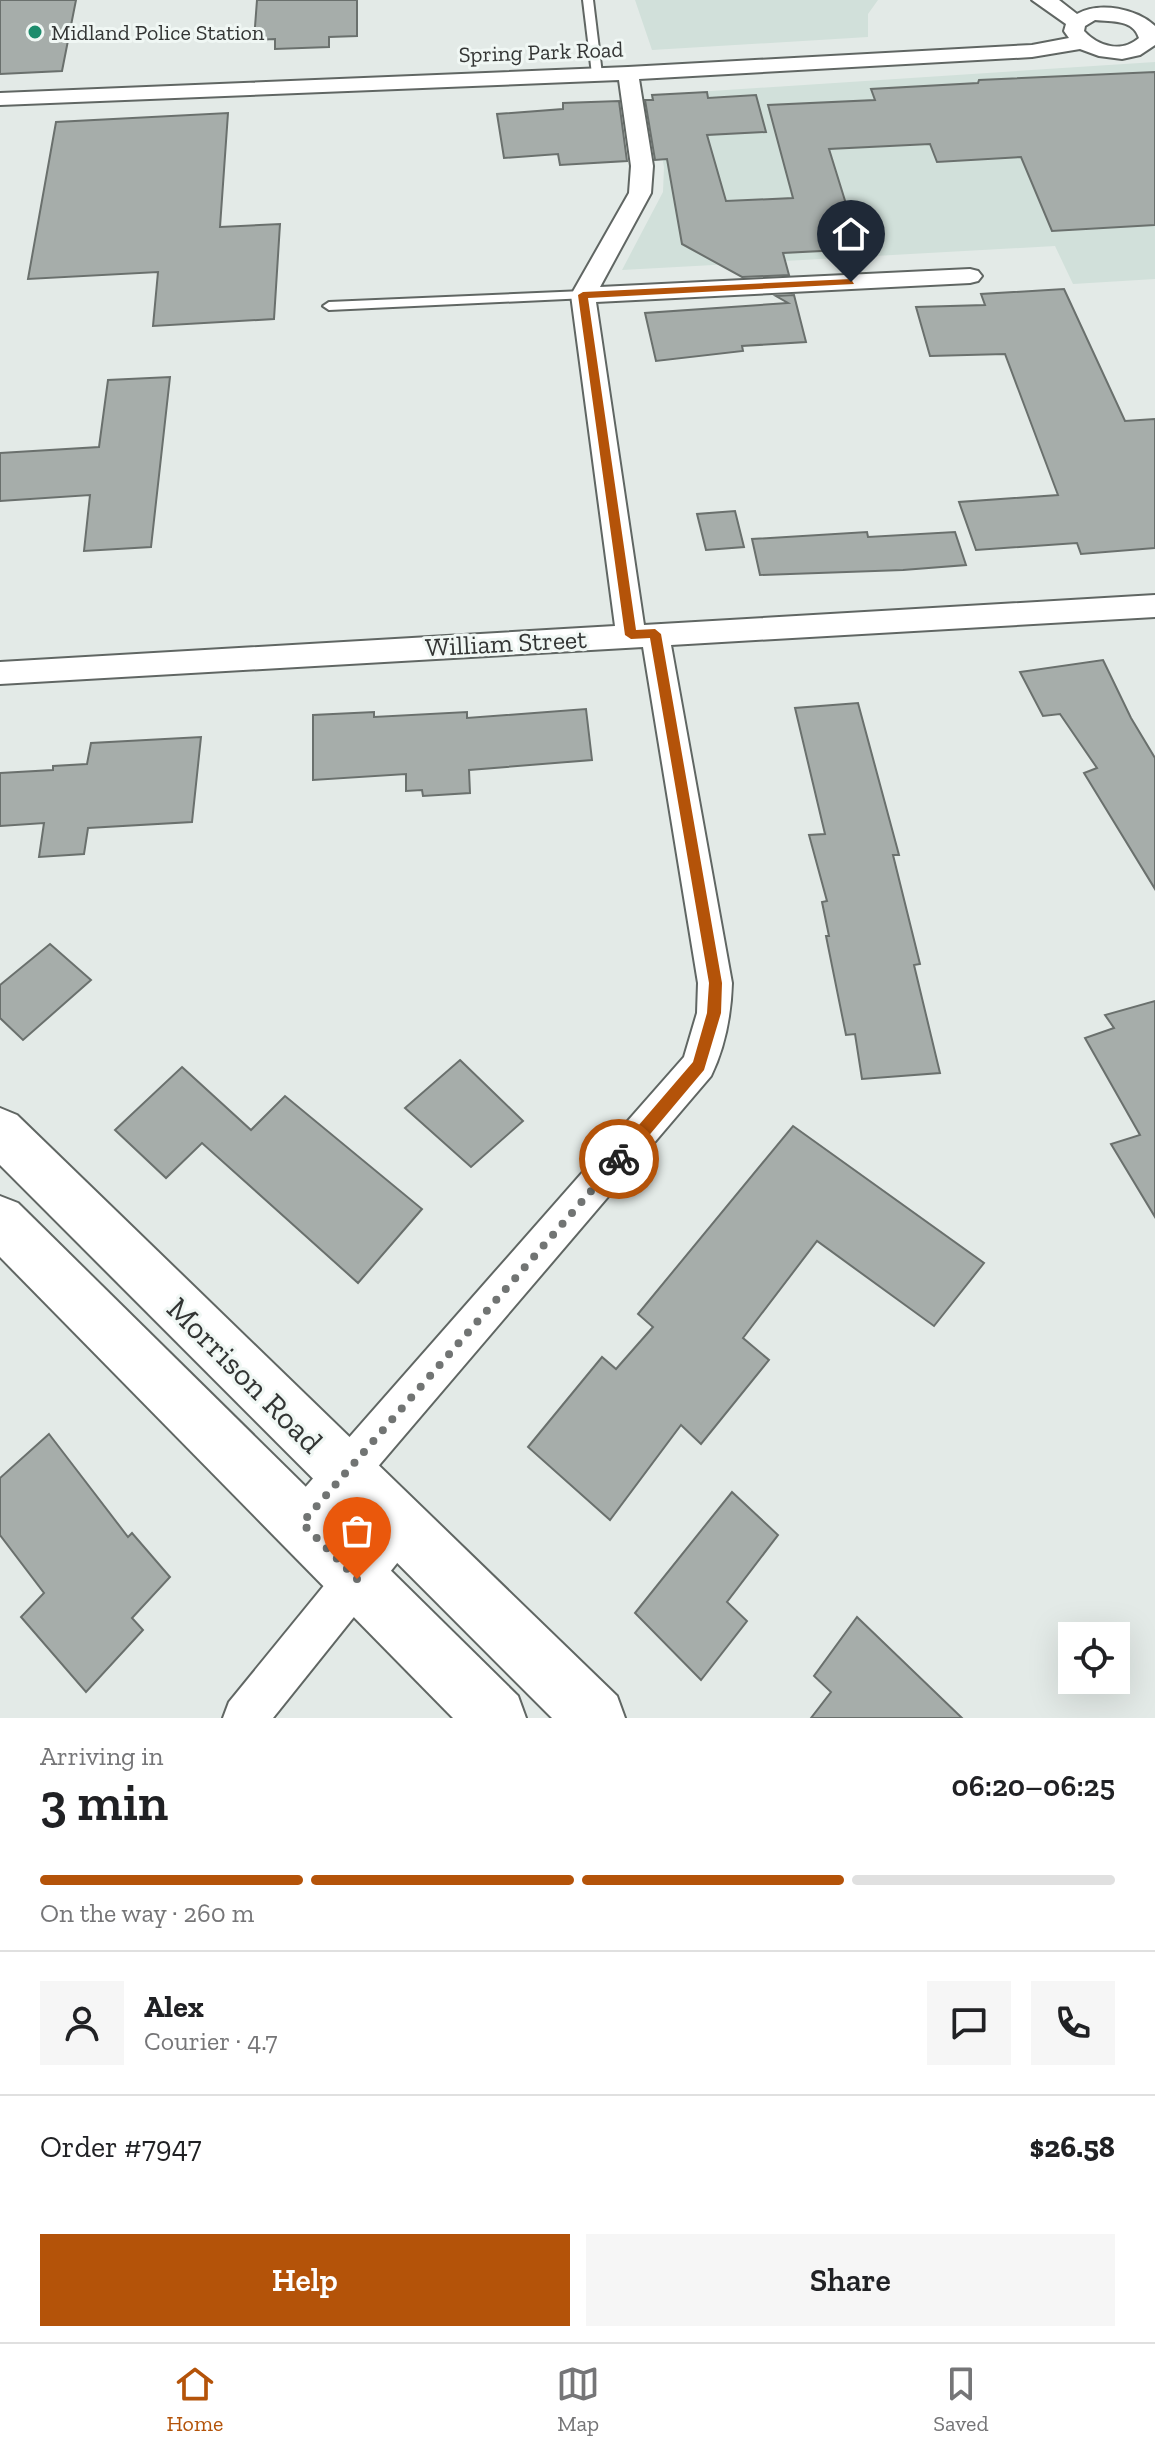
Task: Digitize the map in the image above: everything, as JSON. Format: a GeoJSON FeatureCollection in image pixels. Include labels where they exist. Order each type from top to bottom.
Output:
{"type":"FeatureCollection","features":[{"type":"Feature","properties":{"kind":"main road","name":"Morrison Road"},"geometry":{"type":"LineString","coordinates":[[0,1131],[344,1474],[595,1718]]}},
{"type":"Feature","properties":{"kind":"main road"},"geometry":{"type":"LineString","coordinates":[[0,1221],[496,1718]]}},
{"type":"Feature","properties":{"kind":"street"},"geometry":{"type":"LineString","coordinates":[[1042,0],[1056,6],[1097,49],[1155,54]]}},
{"type":"Feature","properties":{"kind":"street"},"geometry":{"type":"LineString","coordinates":[[1085,0],[1130,17],[1151,30],[1147,44],[1124,52]]}},
{"type":"Feature","properties":{"kind":"street","name":"Spring Park Road"},"geometry":{"type":"LineString","coordinates":[[0,99],[628,73],[1032,51],[1079,32],[1092,14],[1116,14]]}},
{"type":"Feature","properties":{"kind":"street"},"geometry":{"type":"LineString","coordinates":[[302,1523],[685,1084],[699,1065],[709,1041],[715,983],[643,634],[583,295],[640,193],[642,166],[628,73]]}},
{"type":"Feature","properties":{"kind":"street"},"geometry":{"type":"LineString","coordinates":[[583,295],[970,276]]}},
{"type":"Feature","properties":{"kind":"street","name":"William Street"},"geometry":{"type":"LineString","coordinates":[[0,673],[643,634],[1154,608]]}},
{"type":"Feature","properties":{"kind":"street"},"geometry":{"type":"LineString","coordinates":[[245,1718],[399,1527]]}},
{"type":"Feature","properties":{"kind":"lane"},"geometry":{"type":"LineString","coordinates":[[588,0],[597,74]]}},
{"type":"Feature","properties":{"kind":"lane"},"geometry":{"type":"LineString","coordinates":[[329,306],[583,295]]}},
{"type":"Feature","properties":{"kind":"shaded area"},"geometry":{"type":"Polygon","coordinates":[[[635,0],[878,0],[868,14],[868,37],[652,50],[635,0]]]}},
{"type":"Feature","properties":{"kind":"shaded area"},"geometry":{"type":"Polygon","coordinates":[[[1155,62],[1155,279],[1073,284],[1055,246],[622,270],[663,192],[664,167],[651,95],[1155,62]]]}},
{"type":"Feature","properties":{"kind":"building","name":"Midland Police Station"},"geometry":{"type":"Polygon","coordinates":[[[0,0],[76,0],[62,71],[0,74],[0,0]]]}},
{"type":"Feature","properties":{"kind":"building"},"geometry":{"type":"Polygon","coordinates":[[[257,0],[357,0],[357,36],[329,37],[329,47],[275,49],[275,39],[254,40],[257,0]]]}},
{"type":"Feature","properties":{"kind":"building"},"geometry":{"type":"Polygon","coordinates":[[[1155,72],[1155,225],[1052,231],[1021,157],[937,162],[930,144],[829,149],[860,249],[783,253],[789,275],[742,277],[682,244],[667,159],[655,160],[645,100],[653,100],[652,95],[707,92],[708,98],[756,95],[766,132],[707,135],[726,201],[793,198],[768,105],[875,100],[871,89],[978,83],[979,80],[1155,72]]]}},
{"type":"Feature","properties":{"kind":"building"},"geometry":{"type":"Polygon","coordinates":[[[619,101],[627,161],[560,165],[558,154],[504,158],[497,114],[563,109],[563,103],[619,101]]]}},
{"type":"Feature","properties":{"kind":"building"},"geometry":{"type":"Polygon","coordinates":[[[228,113],[220,227],[280,224],[274,319],[153,326],[158,272],[28,279],[56,122],[228,113]]]}},
{"type":"Feature","properties":{"kind":"building"},"geometry":{"type":"Polygon","coordinates":[[[1064,289],[1125,421],[1155,419],[1155,548],[1081,554],[1077,543],[976,550],[959,502],[1058,495],[1005,354],[930,356],[916,307],[985,305],[981,294],[1064,289]]]}},
{"type":"Feature","properties":{"kind":"building"},"geometry":{"type":"Polygon","coordinates":[[[794,295],[806,342],[742,346],[743,351],[656,361],[645,313],[788,303],[776,296],[794,295]]]}},
{"type":"Feature","properties":{"kind":"building"},"geometry":{"type":"Polygon","coordinates":[[[170,377],[151,547],[84,551],[90,495],[0,501],[0,453],[99,447],[108,380],[170,377]]]}},
{"type":"Feature","properties":{"kind":"building"},"geometry":{"type":"Polygon","coordinates":[[[735,511],[744,547],[706,550],[697,514],[735,511]]]}},
{"type":"Feature","properties":{"kind":"building"},"geometry":{"type":"Polygon","coordinates":[[[867,532],[868,537],[955,532],[966,565],[760,575],[752,539],[867,532]]]}},
{"type":"Feature","properties":{"kind":"building"},"geometry":{"type":"Polygon","coordinates":[[[1103,660],[1131,718],[1155,758],[1155,889],[1084,773],[1097,768],[1060,714],[1043,716],[1020,672],[1103,660]]]}},
{"type":"Feature","properties":{"kind":"building"},"geometry":{"type":"Polygon","coordinates":[[[858,703],[899,855],[893,855],[920,964],[914,965],[940,1073],[862,1079],[855,1034],[846,1035],[826,936],[829,936],[822,902],[827,901],[809,835],[825,834],[795,708],[858,703]]]}},
{"type":"Feature","properties":{"kind":"building"},"geometry":{"type":"Polygon","coordinates":[[[586,709],[592,760],[469,770],[470,793],[423,796],[422,790],[406,791],[406,774],[313,780],[313,715],[374,712],[374,717],[467,712],[467,718],[586,709]]]}},
{"type":"Feature","properties":{"kind":"building"},"geometry":{"type":"Polygon","coordinates":[[[201,737],[192,822],[88,828],[84,854],[39,857],[44,823],[0,826],[0,773],[53,770],[53,766],[87,764],[91,743],[201,737]]]}},
{"type":"Feature","properties":{"kind":"building"},"geometry":{"type":"Polygon","coordinates":[[[50,944],[91,980],[23,1040],[0,1018],[0,985],[50,944]]]}},
{"type":"Feature","properties":{"kind":"building"},"geometry":{"type":"Polygon","coordinates":[[[1155,1001],[1155,1217],[1111,1144],[1140,1135],[1085,1038],[1114,1028],[1105,1015],[1155,1001]]]}},
{"type":"Feature","properties":{"kind":"building"},"geometry":{"type":"Polygon","coordinates":[[[460,1060],[523,1121],[471,1167],[405,1108],[460,1060]]]}},
{"type":"Feature","properties":{"kind":"building"},"geometry":{"type":"Polygon","coordinates":[[[182,1067],[251,1130],[285,1096],[422,1209],[358,1283],[202,1143],[166,1178],[115,1130],[182,1067]]]}},
{"type":"Feature","properties":{"kind":"building"},"geometry":{"type":"Polygon","coordinates":[[[793,1126],[984,1263],[934,1326],[817,1241],[743,1338],[769,1360],[701,1444],[681,1425],[610,1520],[528,1447],[602,1357],[616,1369],[653,1327],[638,1314],[793,1126]]]}},
{"type":"Feature","properties":{"kind":"building"},"geometry":{"type":"Polygon","coordinates":[[[49,1434],[128,1537],[132,1533],[170,1577],[132,1618],[143,1630],[86,1692],[21,1617],[44,1593],[0,1535],[0,1478],[49,1434]]]}},
{"type":"Feature","properties":{"kind":"building"},"geometry":{"type":"Polygon","coordinates":[[[732,1492],[778,1535],[727,1602],[747,1621],[701,1680],[635,1613],[732,1492]]]}},
{"type":"Feature","properties":{"kind":"building"},"geometry":{"type":"Polygon","coordinates":[[[857,1617],[962,1718],[811,1718],[831,1692],[814,1676],[857,1617]]]}},
{"type":"Feature","properties":{"kind":"way so far"},"geometry":{"type":"LineString","coordinates":[[357,1579],[302,1523],[619,1159]]}},
{"type":"Feature","properties":{"kind":"place","name":"Midland Police Station"},"geometry":{"type":"Point","coordinates":[35,32]}},
{"type":"Feature","properties":{"kind":"route"},"geometry":{"type":"LineString","coordinates":[[619,1159],[699,1065],[709,1041],[715,983],[655,634],[631,635],[583,295],[851,282]]}}]}
